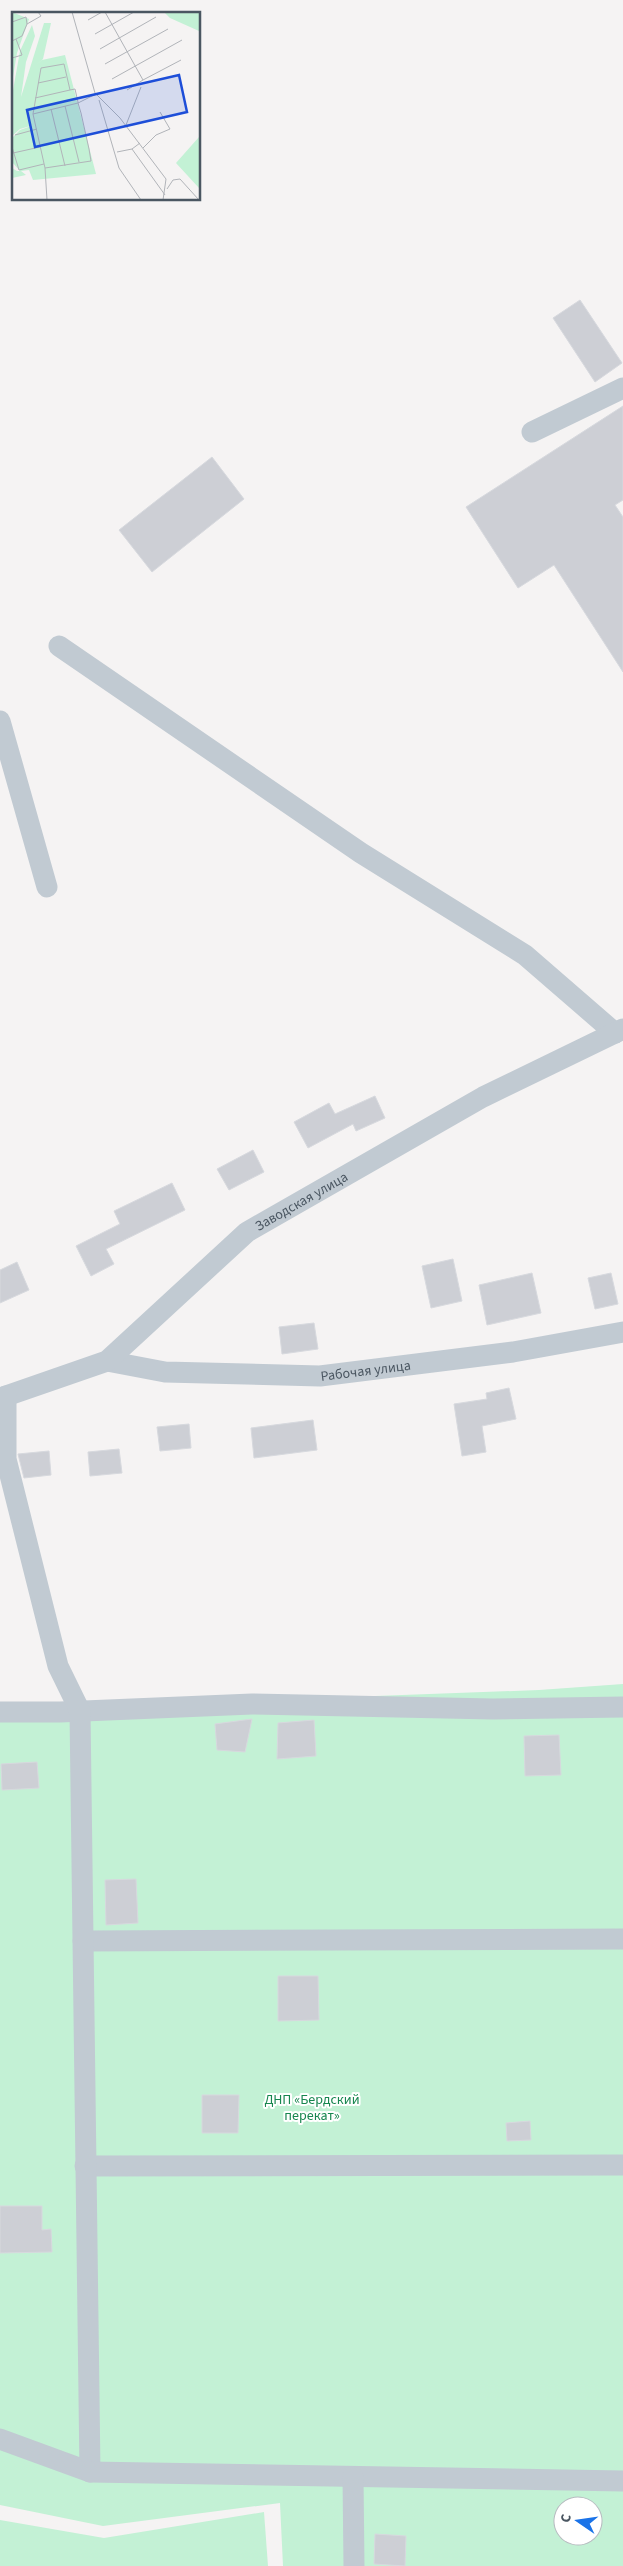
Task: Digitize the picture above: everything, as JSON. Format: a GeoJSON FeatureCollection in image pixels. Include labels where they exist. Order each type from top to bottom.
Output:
{"type":"FeatureCollection","features":[{"type":"Feature","properties":{"kind":"street"},"geometry":{"type":"LineString","coordinates":[[532,432],[623,388]]}},
{"type":"Feature","properties":{"kind":"street"},"geometry":{"type":"LineString","coordinates":[[59,646],[361,853],[525,955],[619,1031]]}},
{"type":"Feature","properties":{"kind":"street"},"geometry":{"type":"LineString","coordinates":[[0,721],[47,887]]}},
{"type":"Feature","properties":{"kind":"street","name":"Заводская улица"},"geometry":{"type":"LineString","coordinates":[[3,1397],[107,1361],[247,1232],[483,1097],[619,1031]]}},
{"type":"Feature","properties":{"kind":"street","name":"Рабочая улица"},"geometry":{"type":"LineString","coordinates":[[107,1361],[166,1372],[320,1376],[514,1352],[623,1332]]}},
{"type":"Feature","properties":{"kind":"street"},"geometry":{"type":"LineString","coordinates":[[3,1397],[6,1460],[58,1666],[80,1711],[90,2472]]}},
{"type":"Feature","properties":{"kind":"street"},"geometry":{"type":"LineString","coordinates":[[0,1712],[80,1711],[252,1704],[493,1709],[623,1707]]}},
{"type":"Feature","properties":{"kind":"street"},"geometry":{"type":"LineString","coordinates":[[83,1941],[623,1939]]}},
{"type":"Feature","properties":{"kind":"street"},"geometry":{"type":"LineString","coordinates":[[86,2166],[623,2165]]}},
{"type":"Feature","properties":{"kind":"street"},"geometry":{"type":"LineString","coordinates":[[0,2439],[90,2472],[623,2481]]}},
{"type":"Feature","properties":{"kind":"street"},"geometry":{"type":"LineString","coordinates":[[353,2477],[354,2566]]}},
{"type":"Feature","properties":{"kind":"green space","name":"ДНП «Бердский перекат»"},"geometry":{"type":"Polygon","coordinates":[[[623,1684],[623,2566],[283,2566],[280,2503],[103,2526],[0,2505],[0,1710],[539,1690],[623,1684]]]}},
{"type":"Feature","properties":{"kind":"green space"},"geometry":{"type":"Polygon","coordinates":[[[264,2512],[268,2566],[0,2566],[0,2520],[104,2538],[264,2512]]]}},
{"type":"Feature","properties":{"kind":"building"},"geometry":{"type":"Polygon","coordinates":[[[580,300],[622,363],[595,382],[553,318],[580,300]]]}},
{"type":"Feature","properties":{"kind":"building"},"geometry":{"type":"Polygon","coordinates":[[[623,406],[623,500],[615,505],[623,517],[623,672],[554,565],[518,588],[466,507],[623,406]]]}},
{"type":"Feature","properties":{"kind":"building"},"geometry":{"type":"Polygon","coordinates":[[[212,457],[244,499],[152,572],[119,530],[212,457]]]}},
{"type":"Feature","properties":{"kind":"building"},"geometry":{"type":"Polygon","coordinates":[[[375,1096],[385,1118],[356,1131],[353,1124],[308,1148],[294,1122],[329,1103],[335,1114],[375,1096]]]}},
{"type":"Feature","properties":{"kind":"building"},"geometry":{"type":"Polygon","coordinates":[[[253,1150],[264,1172],[229,1190],[217,1169],[253,1150]]]}},
{"type":"Feature","properties":{"kind":"building"},"geometry":{"type":"Polygon","coordinates":[[[172,1183],[185,1210],[106,1249],[114,1264],[91,1276],[76,1246],[120,1224],[114,1211],[172,1183]]]}},
{"type":"Feature","properties":{"kind":"building"},"geometry":{"type":"Polygon","coordinates":[[[453,1259],[462,1301],[431,1308],[422,1266],[453,1259]]]}},
{"type":"Feature","properties":{"kind":"building"},"geometry":{"type":"Polygon","coordinates":[[[17,1262],[29,1290],[0,1303],[0,1270],[17,1262]]]}},
{"type":"Feature","properties":{"kind":"building"},"geometry":{"type":"Polygon","coordinates":[[[532,1273],[541,1313],[487,1325],[479,1285],[532,1273]]]}},
{"type":"Feature","properties":{"kind":"building"},"geometry":{"type":"Polygon","coordinates":[[[611,1273],[618,1304],[595,1309],[588,1278],[611,1273]]]}},
{"type":"Feature","properties":{"kind":"building"},"geometry":{"type":"Polygon","coordinates":[[[314,1323],[318,1349],[282,1354],[279,1327],[314,1323]]]}},
{"type":"Feature","properties":{"kind":"building"},"geometry":{"type":"Polygon","coordinates":[[[509,1388],[516,1419],[482,1426],[486,1452],[462,1456],[454,1404],[487,1399],[486,1393],[509,1388]]]}},
{"type":"Feature","properties":{"kind":"building"},"geometry":{"type":"Polygon","coordinates":[[[313,1420],[317,1450],[254,1458],[251,1428],[313,1420]]]}},
{"type":"Feature","properties":{"kind":"building"},"geometry":{"type":"Polygon","coordinates":[[[189,1424],[191,1448],[160,1451],[157,1427],[189,1424]]]}},
{"type":"Feature","properties":{"kind":"building"},"geometry":{"type":"Polygon","coordinates":[[[119,1449],[122,1473],[90,1476],[88,1452],[119,1449]]]}},
{"type":"Feature","properties":{"kind":"building"},"geometry":{"type":"Polygon","coordinates":[[[49,1451],[51,1475],[24,1478],[18,1454],[49,1451]]]}},
{"type":"Feature","properties":{"kind":"building"},"geometry":{"type":"Polygon","coordinates":[[[252,1719],[245,1752],[217,1750],[215,1724],[252,1719]]]}},
{"type":"Feature","properties":{"kind":"building"},"geometry":{"type":"Polygon","coordinates":[[[314,1720],[316,1756],[277,1759],[278,1723],[314,1720]]]}},
{"type":"Feature","properties":{"kind":"building"},"geometry":{"type":"Polygon","coordinates":[[[559,1735],[561,1775],[525,1776],[524,1736],[559,1735]]]}},
{"type":"Feature","properties":{"kind":"building"},"geometry":{"type":"Polygon","coordinates":[[[37,1762],[39,1788],[2,1790],[1,1764],[37,1762]]]}},
{"type":"Feature","properties":{"kind":"building"},"geometry":{"type":"Polygon","coordinates":[[[136,1879],[138,1923],[106,1925],[105,1880],[136,1879]]]}},
{"type":"Feature","properties":{"kind":"building"},"geometry":{"type":"Polygon","coordinates":[[[278,1976],[318,1976],[319,2020],[278,2021],[278,1976]]]}},
{"type":"Feature","properties":{"kind":"building"},"geometry":{"type":"Polygon","coordinates":[[[202,2095],[239,2095],[238,2133],[202,2133],[202,2095]]]}},
{"type":"Feature","properties":{"kind":"building"},"geometry":{"type":"Polygon","coordinates":[[[530,2121],[531,2140],[507,2141],[506,2123],[530,2121]]]}},
{"type":"Feature","properties":{"kind":"building"},"geometry":{"type":"Polygon","coordinates":[[[0,2206],[42,2206],[42,2230],[51,2229],[52,2252],[0,2253],[0,2206]]]}},
{"type":"Feature","properties":{"kind":"building"},"geometry":{"type":"Polygon","coordinates":[[[375,2534],[406,2536],[405,2566],[374,2564],[375,2534]]]}}]}
